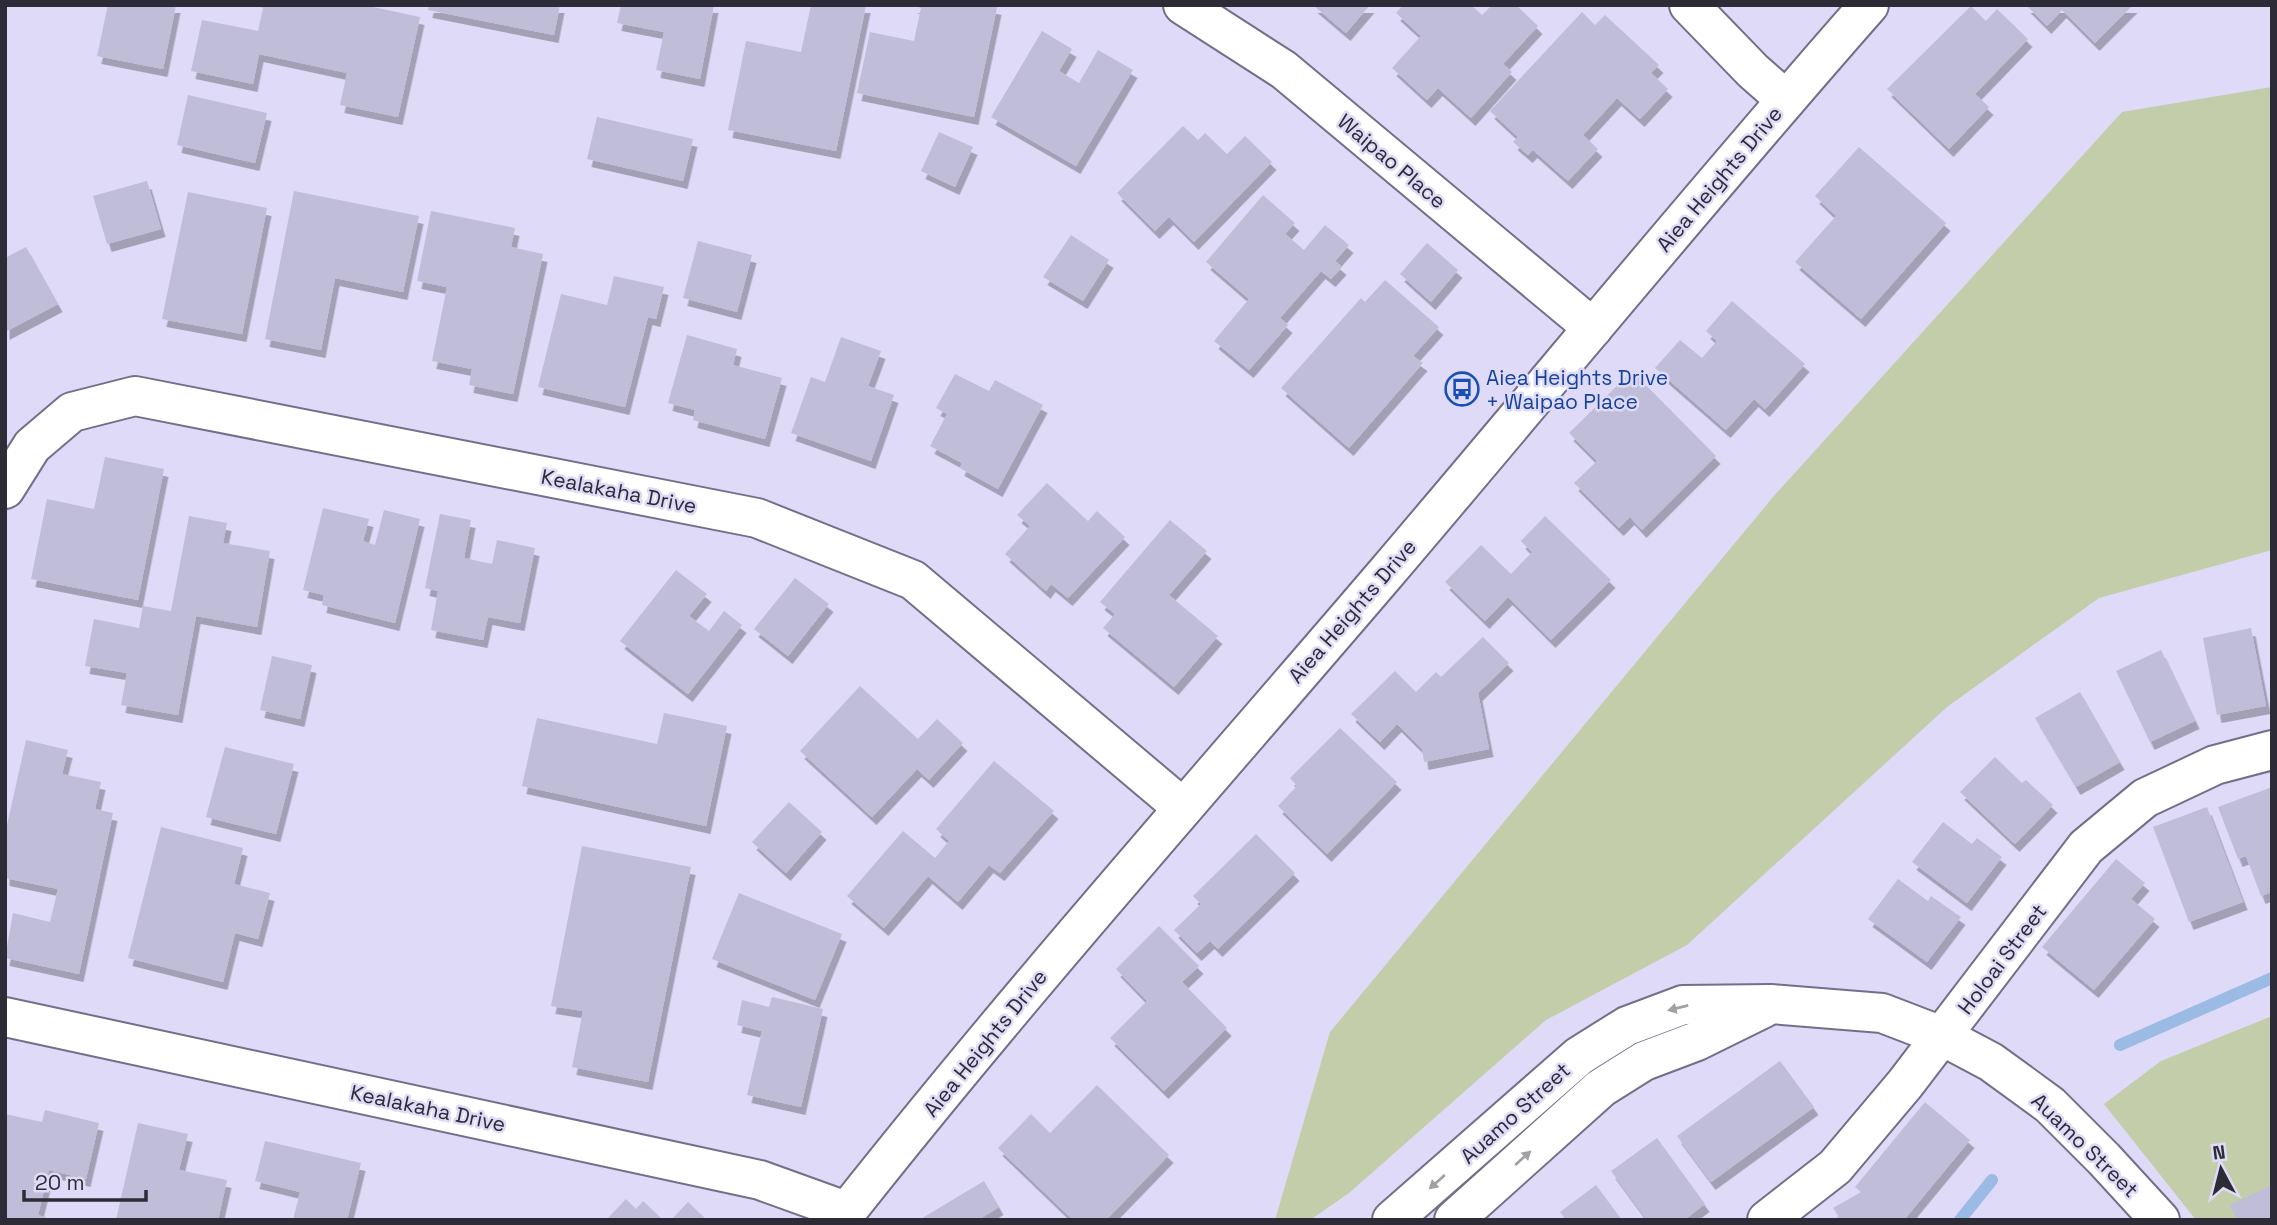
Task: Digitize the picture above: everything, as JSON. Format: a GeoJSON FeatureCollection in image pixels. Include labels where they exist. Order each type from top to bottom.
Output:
{"type":"FeatureCollection","features":[{"type":"Feature","properties":{"kind":"street","name":"Waipao Place"},"geometry":{"type":"LineString","coordinates":[[1183,5],[1284,70],[1593,328]]}},
{"type":"Feature","properties":{"kind":"street"},"geometry":{"type":"LineString","coordinates":[[1689,5],[1753,71],[1786,100]]}},
{"type":"Feature","properties":{"kind":"street","name":"Aiea Heights Drive"},"geometry":{"type":"LineString","coordinates":[[843,1216],[1029,987],[1869,5]]}},
{"type":"Feature","properties":{"kind":"street","name":"Kealakaha Drive"},"geometry":{"type":"LineString","coordinates":[[5,489],[32,446],[72,412],[135,396],[757,518],[913,580],[1182,808]]}},
{"type":"Feature","properties":{"kind":"street","name":"Holoai Street"},"geometry":{"type":"LineString","coordinates":[[1767,1220],[1835,1167],[1942,1036],[2086,847],[2145,799],[2215,765],[2272,750]]}},
{"type":"Feature","properties":{"kind":"street","name":"Auamo Street"},"geometry":{"type":"LineString","coordinates":[[1454,1220],[1601,1088],[1644,1061],[1697,1041],[1771,1004]]}},
{"type":"Feature","properties":{"kind":"street","name":"Auamo Street"},"geometry":{"type":"LineString","coordinates":[[1392,1220],[1579,1056],[1627,1026],[1683,1006],[1771,1004],[1882,1013],[1942,1036],[1992,1062],[2050,1105],[2104,1158],[2160,1220]]}},
{"type":"Feature","properties":{"kind":"street","name":"Kealakaha Drive"},"geometry":{"type":"LineString","coordinates":[[5,1017],[760,1180],[843,1216]]}},
{"type":"Feature","properties":{"kind":"green space"},"geometry":{"type":"Polygon","coordinates":[[[2272,87],[2272,550],[2099,598],[1947,707],[1687,945],[1546,1020],[1349,1193],[1310,1220],[1275,1220],[1330,1032],[1773,497],[2122,112],[2272,87]]]}},
{"type":"Feature","properties":{"kind":"green space"},"geometry":{"type":"Polygon","coordinates":[[[2272,1016],[2272,1220],[2196,1220],[2104,1104],[2161,1061],[2272,1016]]]}},
{"type":"Feature","properties":{"kind":"building"},"geometry":{"type":"Polygon","coordinates":[[[108,5],[176,5],[163,69],[97,56],[108,5]]]}},
{"type":"Feature","properties":{"kind":"building"},"geometry":{"type":"Polygon","coordinates":[[[256,5],[364,5],[420,17],[398,117],[340,105],[347,73],[259,54],[253,84],[191,71],[202,20],[258,31],[263,8],[256,5]]]}},
{"type":"Feature","properties":{"kind":"building"},"geometry":{"type":"Polygon","coordinates":[[[429,5],[560,5],[554,35],[428,10],[429,5]]]}},
{"type":"Feature","properties":{"kind":"building"},"geometry":{"type":"Polygon","coordinates":[[[621,5],[714,5],[700,79],[656,70],[664,32],[617,23],[621,5]]]}},
{"type":"Feature","properties":{"kind":"building"},"geometry":{"type":"Polygon","coordinates":[[[811,5],[866,5],[836,151],[728,130],[746,41],[801,52],[811,5]]]}},
{"type":"Feature","properties":{"kind":"building"},"geometry":{"type":"Polygon","coordinates":[[[912,5],[997,7],[974,117],[857,93],[870,32],[914,41],[921,8],[912,5]]]}},
{"type":"Feature","properties":{"kind":"building"},"geometry":{"type":"Polygon","coordinates":[[[1313,5],[1370,5],[1346,33],[1313,5]]]}},
{"type":"Feature","properties":{"kind":"building"},"geometry":{"type":"Polygon","coordinates":[[[1403,5],[1471,5],[1482,15],[1492,5],[1516,5],[1538,26],[1503,64],[1512,72],[1471,118],[1438,88],[1427,100],[1392,68],[1421,36],[1396,13],[1403,5]]]}},
{"type":"Feature","properties":{"kind":"building"},"geometry":{"type":"Polygon","coordinates":[[[2026,5],[2133,5],[2095,43],[2062,10],[2047,26],[2026,5]]]}},
{"type":"Feature","properties":{"kind":"building"},"geometry":{"type":"Polygon","coordinates":[[[1971,6],[1986,21],[1997,9],[2028,39],[1975,94],[1989,107],[1949,149],[1887,89],[1971,6]]]}},
{"type":"Feature","properties":{"kind":"building"},"geometry":{"type":"Polygon","coordinates":[[[1582,12],[1595,25],[1605,15],[1659,65],[1651,73],[1668,89],[1640,119],[1617,98],[1583,135],[1598,149],[1568,181],[1533,150],[1528,155],[1513,142],[1518,137],[1490,111],[1582,12]]]}},
{"type":"Feature","properties":{"kind":"building"},"geometry":{"type":"Polygon","coordinates":[[[1042,31],[1072,49],[1059,71],[1079,83],[1098,50],[1133,70],[1076,166],[991,117],[1042,31]]]}},
{"type":"Feature","properties":{"kind":"building"},"geometry":{"type":"Polygon","coordinates":[[[188,95],[267,113],[255,163],[177,145],[188,95]]]}},
{"type":"Feature","properties":{"kind":"building"},"geometry":{"type":"Polygon","coordinates":[[[597,117],[693,139],[683,181],[587,159],[597,117]]]}},
{"type":"Feature","properties":{"kind":"building"},"geometry":{"type":"Polygon","coordinates":[[[1183,126],[1198,140],[1205,133],[1227,154],[1245,136],[1272,162],[1194,242],[1169,217],[1155,231],[1117,193],[1183,126]]]}},
{"type":"Feature","properties":{"kind":"building"},"geometry":{"type":"Polygon","coordinates":[[[939,132],[973,147],[955,187],[921,171],[939,132]]]}},
{"type":"Feature","properties":{"kind":"building"},"geometry":{"type":"Polygon","coordinates":[[[1859,147],[1946,223],[1861,319],[1795,262],[1836,216],[1815,196],[1859,147]]]}},
{"type":"Feature","properties":{"kind":"building"},"geometry":{"type":"Polygon","coordinates":[[[147,181],[161,229],[107,244],[93,196],[147,181]]]}},
{"type":"Feature","properties":{"kind":"building"},"geometry":{"type":"Polygon","coordinates":[[[294,191],[419,216],[403,292],[335,278],[321,350],[265,339],[294,191]]]}},
{"type":"Feature","properties":{"kind":"building"},"geometry":{"type":"Polygon","coordinates":[[[188,192],[267,208],[242,334],[162,319],[188,192]]]}},
{"type":"Feature","properties":{"kind":"building"},"geometry":{"type":"Polygon","coordinates":[[[1263,195],[1295,223],[1285,234],[1304,250],[1325,225],[1349,245],[1335,261],[1342,267],[1331,279],[1321,271],[1280,318],[1288,325],[1249,370],[1214,341],[1249,299],[1206,262],[1263,195]]]}},
{"type":"Feature","properties":{"kind":"building"},"geometry":{"type":"Polygon","coordinates":[[[431,211],[515,228],[511,247],[543,254],[513,394],[469,385],[472,369],[432,361],[447,287],[417,281],[431,211]]]}},
{"type":"Feature","properties":{"kind":"building"},"geometry":{"type":"Polygon","coordinates":[[[1071,235],[1109,260],[1083,301],[1043,277],[1071,235]]]}},
{"type":"Feature","properties":{"kind":"building"},"geometry":{"type":"Polygon","coordinates":[[[698,241],[752,255],[737,312],[683,298],[698,241]]]}},
{"type":"Feature","properties":{"kind":"building"},"geometry":{"type":"Polygon","coordinates":[[[1427,243],[1458,270],[1431,302],[1400,274],[1427,243]]]}},
{"type":"Feature","properties":{"kind":"building"},"geometry":{"type":"Polygon","coordinates":[[[26,247],[58,304],[5,332],[5,258],[26,247]]]}},
{"type":"Feature","properties":{"kind":"building"},"geometry":{"type":"Polygon","coordinates":[[[614,276],[664,287],[656,319],[648,317],[625,407],[538,387],[561,294],[607,305],[614,276]]]}},
{"type":"Feature","properties":{"kind":"building"},"geometry":{"type":"Polygon","coordinates":[[[1385,280],[1439,327],[1413,356],[1423,363],[1349,448],[1281,388],[1361,298],[1365,302],[1385,280]]]}},
{"type":"Feature","properties":{"kind":"building"},"geometry":{"type":"Polygon","coordinates":[[[1732,301],[1805,364],[1765,409],[1754,399],[1726,430],[1655,368],[1680,340],[1702,358],[1717,341],[1706,331],[1732,301]]]}},
{"type":"Feature","properties":{"kind":"building"},"geometry":{"type":"Polygon","coordinates":[[[687,335],[737,349],[733,365],[782,378],[765,439],[693,420],[695,410],[668,403],[687,335]]]}},
{"type":"Feature","properties":{"kind":"building"},"geometry":{"type":"Polygon","coordinates":[[[841,337],[881,351],[868,386],[894,395],[871,461],[791,433],[811,377],[825,382],[841,337]]]}},
{"type":"Feature","properties":{"kind":"building"},"geometry":{"type":"Polygon","coordinates":[[[1632,371],[1716,456],[1642,530],[1630,517],[1619,528],[1574,483],[1597,461],[1569,433],[1632,371]]]}},
{"type":"Feature","properties":{"kind":"building"},"geometry":{"type":"Polygon","coordinates":[[[955,374],[989,391],[995,380],[1043,405],[998,489],[960,468],[962,463],[930,446],[947,414],[936,408],[955,374]]]}},
{"type":"Feature","properties":{"kind":"building"},"geometry":{"type":"Polygon","coordinates":[[[105,457],[164,469],[138,600],[31,579],[47,499],[94,509],[105,457]]]}},
{"type":"Feature","properties":{"kind":"building"},"geometry":{"type":"Polygon","coordinates":[[[1047,483],[1088,521],[1097,511],[1125,537],[1068,598],[1051,584],[1046,591],[1005,554],[1030,526],[1017,515],[1047,483]]]}},
{"type":"Feature","properties":{"kind":"building"},"geometry":{"type":"Polygon","coordinates":[[[323,508],[369,519],[363,541],[375,545],[384,510],[420,519],[395,623],[322,605],[324,595],[303,590],[323,508]]]}},
{"type":"Feature","properties":{"kind":"building"},"geometry":{"type":"Polygon","coordinates":[[[440,514],[471,520],[464,558],[492,564],[497,540],[535,548],[520,623],[488,617],[483,640],[431,630],[438,591],[425,588],[440,514]]]}},
{"type":"Feature","properties":{"kind":"building"},"geometry":{"type":"Polygon","coordinates":[[[189,516],[227,523],[223,543],[270,551],[257,627],[196,616],[178,715],[121,705],[127,673],[85,666],[94,619],[139,628],[143,606],[171,611],[189,516]]]}},
{"type":"Feature","properties":{"kind":"building"},"geometry":{"type":"Polygon","coordinates":[[[1545,516],[1611,580],[1551,640],[1508,597],[1485,621],[1445,582],[1481,545],[1511,574],[1532,552],[1521,541],[1545,516]]]}},
{"type":"Feature","properties":{"kind":"building"},"geometry":{"type":"Polygon","coordinates":[[[1170,520],[1207,551],[1169,595],[1218,636],[1174,687],[1103,628],[1115,614],[1100,602],[1170,520]]]}},
{"type":"Feature","properties":{"kind":"building"},"geometry":{"type":"Polygon","coordinates":[[[676,570],[707,594],[689,616],[709,631],[724,611],[742,625],[688,694],[620,641],[676,570]]]}},
{"type":"Feature","properties":{"kind":"building"},"geometry":{"type":"Polygon","coordinates":[[[795,578],[829,604],[788,656],[754,629],[795,578]]]}},
{"type":"Feature","properties":{"kind":"building"},"geometry":{"type":"Polygon","coordinates":[[[2251,628],[2266,706],[2217,715],[2203,638],[2251,628]]]}},
{"type":"Feature","properties":{"kind":"building"},"geometry":{"type":"Polygon","coordinates":[[[1483,637],[1509,663],[1478,693],[1489,749],[1424,762],[1422,749],[1397,724],[1380,742],[1351,714],[1395,671],[1416,692],[1436,672],[1441,677],[1483,637]]]}},
{"type":"Feature","properties":{"kind":"building"},"geometry":{"type":"Polygon","coordinates":[[[2161,650],[2195,721],[2150,742],[2116,671],[2161,650]]]}},
{"type":"Feature","properties":{"kind":"building"},"geometry":{"type":"Polygon","coordinates":[[[272,656],[312,665],[300,719],[260,710],[272,656]]]}},
{"type":"Feature","properties":{"kind":"building"},"geometry":{"type":"Polygon","coordinates":[[[860,686],[918,739],[937,719],[963,743],[929,780],[917,769],[872,817],[800,751],[860,686]]]}},
{"type":"Feature","properties":{"kind":"building"},"geometry":{"type":"Polygon","coordinates":[[[2080,692],[2120,762],[2076,787],[2035,718],[2080,692]]]}},
{"type":"Feature","properties":{"kind":"building"},"geometry":{"type":"Polygon","coordinates":[[[664,713],[727,726],[706,826],[522,786],[537,718],[657,744],[664,713]]]}},
{"type":"Feature","properties":{"kind":"building"},"geometry":{"type":"Polygon","coordinates":[[[1340,728],[1397,782],[1327,854],[1278,806],[1297,786],[1290,778],[1340,728]]]}},
{"type":"Feature","properties":{"kind":"building"},"geometry":{"type":"Polygon","coordinates":[[[26,740],[68,750],[62,774],[101,782],[95,809],[113,813],[79,974],[5,958],[13,913],[50,922],[58,889],[5,878],[5,834],[26,740]]]}},
{"type":"Feature","properties":{"kind":"building"},"geometry":{"type":"Polygon","coordinates":[[[225,747],[294,764],[276,834],[206,817],[225,747]]]}},
{"type":"Feature","properties":{"kind":"building"},"geometry":{"type":"Polygon","coordinates":[[[1995,757],[2022,783],[2026,780],[2053,805],[2015,844],[1960,792],[1995,757]]]}},
{"type":"Feature","properties":{"kind":"building"},"geometry":{"type":"Polygon","coordinates":[[[994,761],[1054,811],[1000,873],[989,865],[958,902],[928,876],[884,928],[847,896],[903,831],[935,858],[949,841],[936,829],[994,761]]]}},
{"type":"Feature","properties":{"kind":"building"},"geometry":{"type":"Polygon","coordinates":[[[2272,787],[2272,892],[2261,896],[2246,856],[2238,859],[2218,807],[2272,787]]]}},
{"type":"Feature","properties":{"kind":"building"},"geometry":{"type":"Polygon","coordinates":[[[789,802],[822,832],[786,873],[752,842],[789,802]]]}},
{"type":"Feature","properties":{"kind":"building"},"geometry":{"type":"Polygon","coordinates":[[[2207,807],[2243,902],[2189,922],[2153,827],[2207,807]]]}},
{"type":"Feature","properties":{"kind":"building"},"geometry":{"type":"Polygon","coordinates":[[[1943,822],[1972,844],[1977,838],[2002,857],[1967,903],[1912,862],[1943,822]]]}},
{"type":"Feature","properties":{"kind":"building"},"geometry":{"type":"Polygon","coordinates":[[[161,827],[243,848],[234,884],[270,893],[258,939],[235,933],[223,982],[128,958],[161,827]]]}},
{"type":"Feature","properties":{"kind":"building"},"geometry":{"type":"Polygon","coordinates":[[[1256,834],[1295,873],[1218,949],[1210,941],[1197,953],[1174,930],[1201,904],[1193,896],[1256,834]]]}},
{"type":"Feature","properties":{"kind":"building"},"geometry":{"type":"Polygon","coordinates":[[[582,846],[691,867],[648,1082],[572,1067],[583,1011],[551,1006],[582,846]]]}},
{"type":"Feature","properties":{"kind":"building"},"geometry":{"type":"Polygon","coordinates":[[[2116,859],[2145,883],[2131,899],[2155,919],[2094,990],[2042,947],[2116,859]]]}},
{"type":"Feature","properties":{"kind":"building"},"geometry":{"type":"Polygon","coordinates":[[[1898,879],[1928,901],[1931,896],[1961,917],[1927,962],[1868,919],[1898,879]]]}},
{"type":"Feature","properties":{"kind":"building"},"geometry":{"type":"Polygon","coordinates":[[[739,893],[842,934],[815,1000],[712,959],[739,893]]]}},
{"type":"Feature","properties":{"kind":"building"},"geometry":{"type":"Polygon","coordinates":[[[1159,926],[1199,966],[1182,982],[1227,1028],[1164,1091],[1110,1038],[1147,1001],[1116,969],[1159,926]]]}},
{"type":"Feature","properties":{"kind":"building"},"geometry":{"type":"Polygon","coordinates":[[[772,997],[823,1009],[801,1107],[747,1095],[762,1031],[737,1025],[742,1000],[769,1007],[772,997]]]}},
{"type":"Feature","properties":{"kind":"building"},"geometry":{"type":"Polygon","coordinates":[[[1780,1061],[1814,1107],[1711,1182],[1677,1136],[1780,1061]]]}},
{"type":"Feature","properties":{"kind":"building"},"geometry":{"type":"Polygon","coordinates":[[[1097,1085],[1169,1155],[1106,1220],[1073,1220],[998,1148],[1031,1114],[1050,1133],[1097,1085]]]}},
{"type":"Feature","properties":{"kind":"building"},"geometry":{"type":"Polygon","coordinates":[[[1925,1102],[1970,1140],[1904,1220],[1841,1220],[1833,1208],[1861,1192],[1855,1187],[1925,1102]]]}},
{"type":"Feature","properties":{"kind":"building"},"geometry":{"type":"Polygon","coordinates":[[[45,1110],[99,1123],[86,1179],[49,1170],[38,1215],[53,1220],[5,1220],[5,1114],[42,1122],[45,1110]]]}},
{"type":"Feature","properties":{"kind":"building"},"geometry":{"type":"Polygon","coordinates":[[[138,1123],[188,1134],[179,1170],[227,1180],[218,1220],[116,1220],[138,1123]]]}},
{"type":"Feature","properties":{"kind":"building"},"geometry":{"type":"Polygon","coordinates":[[[1657,1138],[1705,1204],[1684,1220],[1647,1220],[1611,1171],[1657,1138]]]}},
{"type":"Feature","properties":{"kind":"building"},"geometry":{"type":"Polygon","coordinates":[[[265,1141],[361,1163],[347,1220],[293,1220],[300,1192],[255,1181],[265,1141]]]}},
{"type":"Feature","properties":{"kind":"building"},"geometry":{"type":"Polygon","coordinates":[[[984,1181],[999,1207],[978,1220],[919,1220],[984,1181]]]}},
{"type":"Feature","properties":{"kind":"building"},"geometry":{"type":"Polygon","coordinates":[[[1596,1185],[1622,1220],[1566,1220],[1560,1212],[1596,1185]]]}},
{"type":"Feature","properties":{"kind":"building"},"geometry":{"type":"Polygon","coordinates":[[[2272,1185],[2272,1220],[2237,1220],[2230,1205],[2272,1185]]]}},
{"type":"Feature","properties":{"kind":"building"},"geometry":{"type":"Polygon","coordinates":[[[626,1199],[636,1209],[643,1201],[663,1220],[606,1220],[626,1199]]]}},
{"type":"Feature","properties":{"kind":"building"},"geometry":{"type":"Polygon","coordinates":[[[688,1202],[707,1220],[671,1220],[688,1202]]]}},
{"type":"Feature","properties":{"kind":"waterway"},"geometry":{"type":"LineString","coordinates":[[2120,1045],[2272,978]]}},
{"type":"Feature","properties":{"kind":"waterway"},"geometry":{"type":"LineString","coordinates":[[1960,1220],[1992,1180]]}},
{"type":"Feature","properties":{"kind":"place","name":"Aiea Heights Drive + Waipao Place"},"geometry":{"type":"Point","coordinates":[1462,389]}}]}
